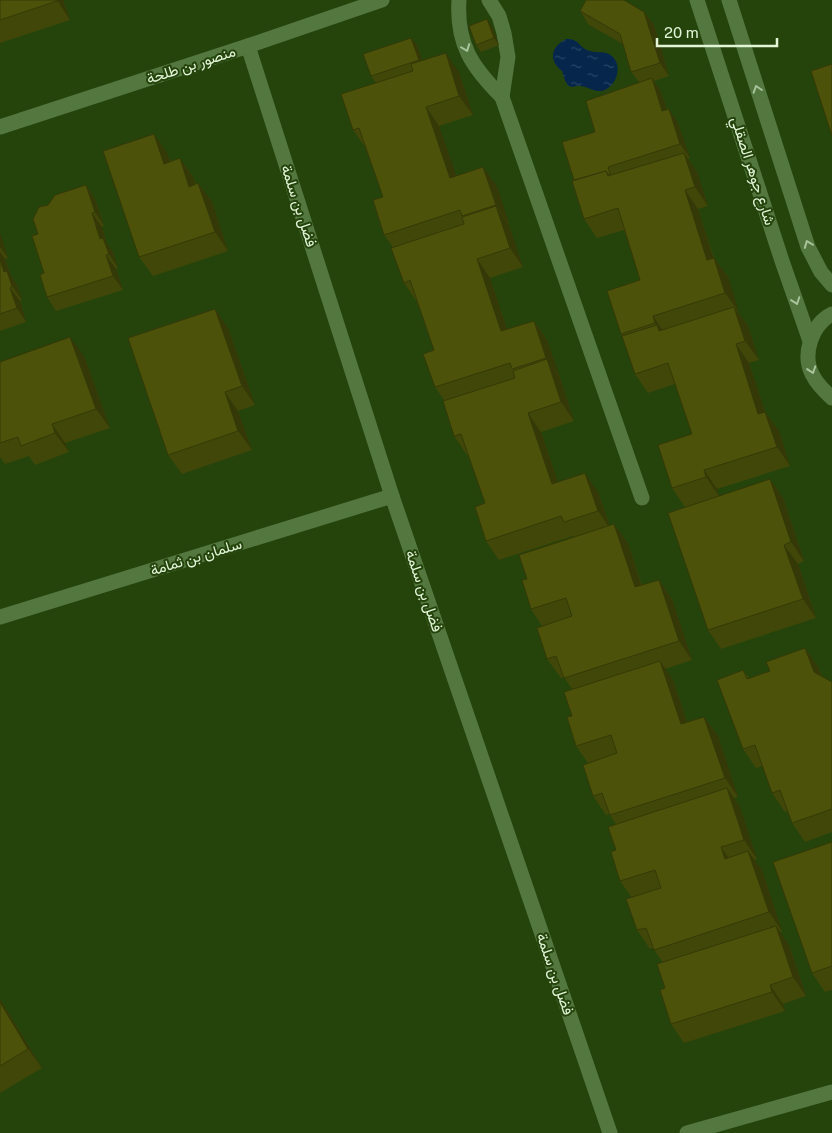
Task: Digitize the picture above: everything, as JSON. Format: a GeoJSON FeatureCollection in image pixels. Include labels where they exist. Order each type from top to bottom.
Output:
{"type":"FeatureCollection","features":[{"type":"Feature","properties":{"kind":"street","name":"منصور بن طلحة"},"geometry":{"type":"LineString","coordinates":[[0,127],[382,0]]}},
{"type":"Feature","properties":{"kind":"street"},"geometry":{"type":"LineString","coordinates":[[459,0],[460,30],[466,51],[478,71],[502,97],[642,498]]}},
{"type":"Feature","properties":{"kind":"street"},"geometry":{"type":"LineString","coordinates":[[489,0],[499,16],[508,58],[502,97]]}},
{"type":"Feature","properties":{"kind":"street","name":"شارع جوهر الصقلي"},"geometry":{"type":"LineString","coordinates":[[697,0],[810,341]]}},
{"type":"Feature","properties":{"kind":"street","name":"شارع جوهر الصقلي"},"geometry":{"type":"LineString","coordinates":[[729,0],[808,247],[822,272],[832,285]]}},
{"type":"Feature","properties":{"kind":"street","name":"فضل بن سلمة"},"geometry":{"type":"LineString","coordinates":[[248,46],[392,496],[610,1133]]}},
{"type":"Feature","properties":{"kind":"street"},"geometry":{"type":"LineString","coordinates":[[832,314],[817,326],[810,341],[808,357],[811,373],[820,387],[832,398]]}},
{"type":"Feature","properties":{"kind":"street","name":"سلمان بن ثمامة"},"geometry":{"type":"LineString","coordinates":[[0,617],[392,496]]}},
{"type":"Feature","properties":{"kind":"street"},"geometry":{"type":"LineString","coordinates":[[687,1133],[832,1092]]}},
{"type":"Feature","properties":{"kind":"water"},"geometry":{"type":"Polygon","coordinates":[[[566,39],[574,40],[586,50],[606,53],[614,58],[618,68],[617,74],[608,89],[599,91],[582,86],[572,87],[568,85],[562,71],[553,58],[554,50],[566,39]]]}},
{"type":"Feature","properties":{"kind":"building"},"geometry":{"type":"Polygon","coordinates":[[[0,0],[57,0],[57,1],[0,20],[0,0]]]}},
{"type":"Feature","properties":{"kind":"building"},"geometry":{"type":"Polygon","coordinates":[[[586,0],[624,0],[644,12],[660,63],[631,72],[620,34],[580,11],[586,0]]]}},
{"type":"Feature","properties":{"kind":"building"},"geometry":{"type":"Polygon","coordinates":[[[487,19],[494,38],[476,45],[469,26],[487,19]]]}},
{"type":"Feature","properties":{"kind":"building"},"geometry":{"type":"Polygon","coordinates":[[[411,38],[419,60],[371,76],[363,54],[411,38]]]}},
{"type":"Feature","properties":{"kind":"building"},"geometry":{"type":"Polygon","coordinates":[[[446,53],[459,96],[426,107],[450,178],[483,167],[496,205],[462,216],[460,210],[384,235],[373,200],[383,197],[359,128],[353,130],[341,94],[413,71],[411,64],[446,53]]]}},
{"type":"Feature","properties":{"kind":"building"},"geometry":{"type":"Polygon","coordinates":[[[832,64],[832,136],[811,71],[832,64]]]}},
{"type":"Feature","properties":{"kind":"building"},"geometry":{"type":"Polygon","coordinates":[[[652,78],[662,111],[669,109],[680,144],[608,167],[610,174],[606,171],[574,180],[562,142],[595,132],[586,101],[652,78]]]}},
{"type":"Feature","properties":{"kind":"building"},"geometry":{"type":"Polygon","coordinates":[[[154,134],[164,164],[180,158],[189,187],[198,183],[215,232],[139,257],[103,151],[154,134]]]}},
{"type":"Feature","properties":{"kind":"building"},"geometry":{"type":"Polygon","coordinates":[[[684,153],[695,187],[685,190],[707,260],[714,258],[725,293],[653,316],[655,323],[621,334],[607,291],[640,280],[618,208],[584,219],[572,181],[606,171],[608,176],[684,153]]]}},
{"type":"Feature","properties":{"kind":"building"},"geometry":{"type":"Polygon","coordinates":[[[86,185],[95,212],[92,213],[100,239],[103,238],[109,254],[106,255],[113,276],[47,297],[40,275],[44,273],[32,236],[38,234],[33,219],[39,207],[48,205],[55,195],[86,185]]]}},
{"type":"Feature","properties":{"kind":"building"},"geometry":{"type":"Polygon","coordinates":[[[496,206],[510,248],[477,259],[501,331],[534,321],[546,358],[512,369],[510,363],[435,387],[423,354],[434,350],[410,280],[404,283],[391,248],[464,224],[462,217],[496,206]]]}},
{"type":"Feature","properties":{"kind":"building"},"geometry":{"type":"Polygon","coordinates":[[[0,259],[4,272],[7,271],[12,286],[10,288],[17,308],[0,314],[0,259]]]}},
{"type":"Feature","properties":{"kind":"building"},"geometry":{"type":"Polygon","coordinates":[[[734,307],[745,341],[736,344],[758,414],[765,412],[777,447],[704,470],[706,477],[672,488],[658,445],[692,434],[668,363],[635,374],[622,336],[657,325],[659,331],[734,307]]]}},
{"type":"Feature","properties":{"kind":"building"},"geometry":{"type":"Polygon","coordinates":[[[215,309],[242,386],[225,392],[238,431],[168,455],[128,338],[215,309]]]}},
{"type":"Feature","properties":{"kind":"building"},"geometry":{"type":"Polygon","coordinates":[[[70,337],[96,409],[52,424],[55,433],[21,446],[18,437],[0,443],[0,362],[70,337]]]}},
{"type":"Feature","properties":{"kind":"building"},"geometry":{"type":"Polygon","coordinates":[[[547,359],[561,402],[528,413],[552,484],[585,473],[598,511],[564,522],[561,516],[486,541],[475,507],[485,503],[461,434],[454,436],[443,401],[515,378],[513,371],[547,359]]]}},
{"type":"Feature","properties":{"kind":"building"},"geometry":{"type":"Polygon","coordinates":[[[770,479],[791,542],[784,545],[803,599],[708,630],[668,513],[770,479]]]}},
{"type":"Feature","properties":{"kind":"building"},"geometry":{"type":"Polygon","coordinates":[[[614,524],[635,587],[659,580],[679,641],[564,678],[556,656],[547,659],[537,628],[572,616],[566,598],[531,609],[522,580],[527,579],[519,555],[614,524]]]}},
{"type":"Feature","properties":{"kind":"building"},"geometry":{"type":"Polygon","coordinates":[[[805,648],[814,672],[832,682],[832,809],[792,823],[780,790],[772,793],[755,745],[743,749],[717,680],[743,670],[747,679],[770,671],[766,662],[805,648]]]}},
{"type":"Feature","properties":{"kind":"building"},"geometry":{"type":"Polygon","coordinates":[[[660,661],[681,724],[704,717],[725,778],[610,815],[602,793],[593,796],[583,765],[617,753],[611,735],[576,746],[567,717],[572,716],[564,692],[660,661]]]}},
{"type":"Feature","properties":{"kind":"building"},"geometry":{"type":"Polygon","coordinates":[[[727,788],[744,840],[721,847],[725,859],[748,851],[769,912],[654,950],[646,928],[637,930],[626,899],[661,888],[655,870],[620,881],[611,852],[616,850],[608,827],[727,788]]]}},
{"type":"Feature","properties":{"kind":"building"},"geometry":{"type":"Polygon","coordinates":[[[832,842],[832,966],[812,973],[773,862],[832,842]]]}},
{"type":"Feature","properties":{"kind":"building"},"geometry":{"type":"Polygon","coordinates":[[[776,926],[793,977],[770,985],[772,992],[671,1024],[660,990],[665,988],[657,964],[776,926]]]}},
{"type":"Feature","properties":{"kind":"building"},"geometry":{"type":"Polygon","coordinates":[[[0,1002],[28,1049],[0,1066],[0,1002]]]}}]}
